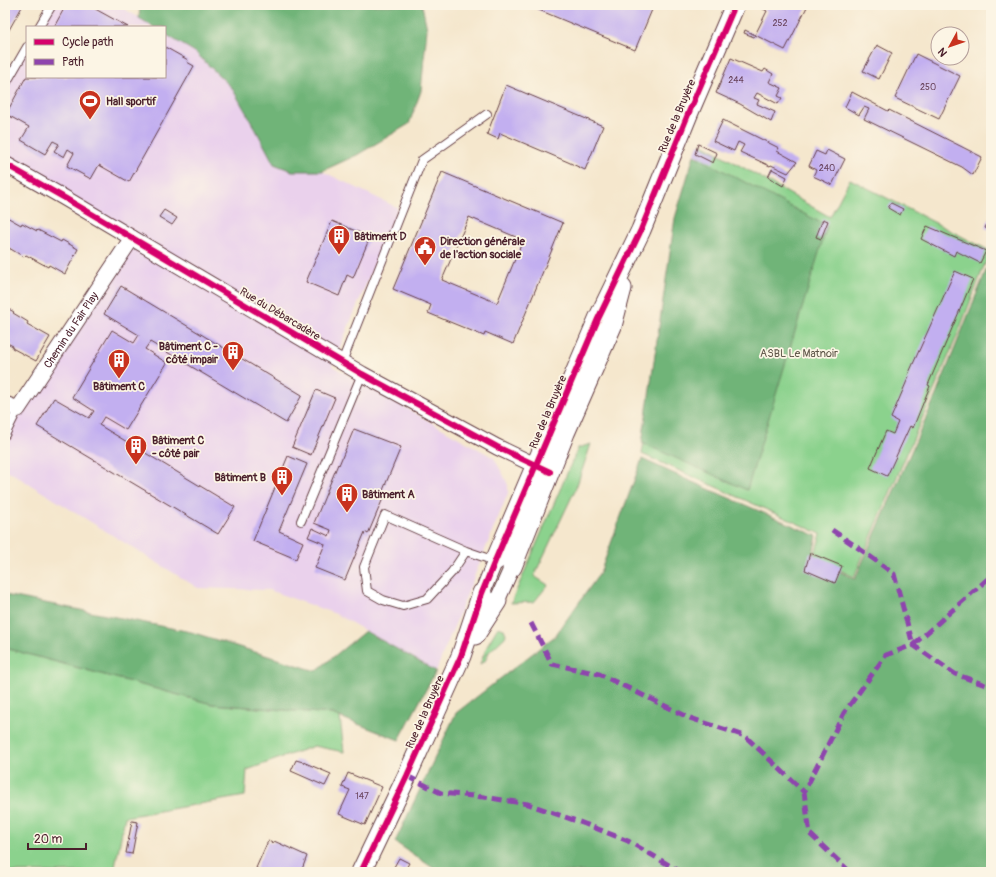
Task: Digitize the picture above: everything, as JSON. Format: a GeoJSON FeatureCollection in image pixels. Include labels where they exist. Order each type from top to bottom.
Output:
{"type":"FeatureCollection","features":[{"type":"Feature","properties":{"kind":"street","name":"Rue de la Bruyère"},"geometry":{"type":"LineString","coordinates":[[361,872],[489,597],[543,469],[565,433],[612,326],[631,249],[641,230],[735,5]]}},
{"type":"Feature","properties":{"kind":"street","name":"Rue du Débarcadère"},"geometry":{"type":"LineString","coordinates":[[5,164],[362,374],[497,447],[543,469]]}},
{"type":"Feature","properties":{"kind":"street","name":"Chemin du Fair Play"},"geometry":{"type":"LineString","coordinates":[[12,407],[132,238]]}},
{"type":"Feature","properties":{"kind":"lane"},"geometry":{"type":"LineString","coordinates":[[40,26],[52,5]]}},
{"type":"Feature","properties":{"kind":"lane"},"geometry":{"type":"LineString","coordinates":[[5,85],[26,50]]}},
{"type":"Feature","properties":{"kind":"lane"},"geometry":{"type":"LineString","coordinates":[[342,362],[422,160],[487,114]]}},
{"type":"Feature","properties":{"kind":"lane"},"geometry":{"type":"LineString","coordinates":[[301,520],[362,374]]}},
{"type":"Feature","properties":{"kind":"lane"},"geometry":{"type":"LineString","coordinates":[[5,435],[12,407]]}},
{"type":"Feature","properties":{"kind":"lane"},"geometry":{"type":"LineString","coordinates":[[466,551],[452,572],[427,599],[403,606],[383,600],[367,591],[364,567],[385,515],[466,551],[503,564]]}},
{"type":"Feature","properties":{"kind":"shaded area"},"geometry":{"type":"Polygon","coordinates":[[[52,5],[118,5],[152,26],[40,26],[52,5]]]}},
{"type":"Feature","properties":{"kind":"shaded area"},"geometry":{"type":"Polygon","coordinates":[[[166,35],[195,52],[232,88],[274,164],[292,171],[322,171],[398,208],[332,366],[494,458],[508,485],[508,493],[436,671],[336,614],[269,590],[198,588],[5,469],[5,435],[132,238],[5,164],[5,85],[26,49],[26,78],[166,78],[166,35]]]}},
{"type":"Feature","properties":{"kind":"green space"},"geometry":{"type":"Polygon","coordinates":[[[140,5],[422,5],[427,29],[421,91],[409,124],[357,155],[322,171],[292,171],[274,164],[232,88],[195,52],[166,35],[166,26],[152,26],[139,18],[140,5]]]}},
{"type":"Feature","properties":{"kind":"green space","name":"ASBL Le Matnoir"},"geometry":{"type":"Polygon","coordinates":[[[702,144],[830,217],[850,179],[990,251],[957,336],[854,577],[814,557],[821,534],[642,454],[668,286],[702,144]]]}},
{"type":"Feature","properties":{"kind":"green space"},"geometry":{"type":"Polygon","coordinates":[[[694,155],[827,226],[747,490],[642,443],[675,218],[694,155]]]}},
{"type":"Feature","properties":{"kind":"green space"},"geometry":{"type":"Polygon","coordinates":[[[991,258],[991,872],[439,872],[395,842],[456,713],[555,636],[600,573],[642,459],[817,536],[812,558],[855,579],[936,395],[991,258]]]}},
{"type":"Feature","properties":{"kind":"green space"},"geometry":{"type":"Polygon","coordinates":[[[591,444],[576,488],[534,576],[548,585],[534,602],[511,603],[578,448],[591,444]]]}},
{"type":"Feature","properties":{"kind":"green space"},"geometry":{"type":"Polygon","coordinates":[[[5,595],[191,632],[316,671],[365,631],[436,671],[399,740],[332,714],[212,704],[5,648],[5,595]]]}},
{"type":"Feature","properties":{"kind":"green space"},"geometry":{"type":"Polygon","coordinates":[[[498,627],[504,629],[506,634],[505,637],[489,652],[485,661],[480,664],[488,644],[498,627]]]}},
{"type":"Feature","properties":{"kind":"green space"},"geometry":{"type":"Polygon","coordinates":[[[5,648],[212,704],[332,714],[340,717],[344,752],[314,746],[247,770],[245,796],[125,817],[114,872],[5,872],[5,648]]]}},
{"type":"Feature","properties":{"kind":"building"},"geometry":{"type":"Polygon","coordinates":[[[5,5],[23,5],[5,37],[5,5]]]}},
{"type":"Feature","properties":{"kind":"building"},"geometry":{"type":"Polygon","coordinates":[[[66,5],[88,5],[126,26],[55,26],[66,5]]]}},
{"type":"Feature","properties":{"kind":"building"},"geometry":{"type":"Polygon","coordinates":[[[527,5],[654,5],[635,50],[527,5]]]}},
{"type":"Feature","properties":{"kind":"building"},"geometry":{"type":"Polygon","coordinates":[[[756,5],[808,5],[785,50],[755,35],[767,11],[756,5]]]}},
{"type":"Feature","properties":{"kind":"building"},"geometry":{"type":"Polygon","coordinates":[[[745,30],[755,35],[754,37],[744,33],[745,30]]]}},
{"type":"Feature","properties":{"kind":"building"},"geometry":{"type":"Polygon","coordinates":[[[877,45],[892,53],[879,79],[863,71],[877,45]]]}},
{"type":"Feature","properties":{"kind":"building","name":"Hall sportif"},"geometry":{"type":"Polygon","coordinates":[[[166,48],[188,60],[187,62],[194,66],[129,182],[99,165],[91,179],[67,166],[74,153],[68,149],[64,157],[54,151],[59,144],[53,141],[45,154],[21,140],[29,127],[6,114],[26,77],[166,78],[166,48]]]}},
{"type":"Feature","properties":{"kind":"building"},"geometry":{"type":"Polygon","coordinates":[[[916,54],[930,61],[930,66],[940,66],[960,76],[939,119],[895,98],[916,54]]]}},
{"type":"Feature","properties":{"kind":"building"},"geometry":{"type":"Polygon","coordinates":[[[731,58],[763,72],[765,69],[773,74],[769,82],[782,88],[778,96],[782,98],[778,104],[757,93],[754,98],[759,100],[757,104],[775,112],[771,122],[740,104],[716,93],[731,58]]]}},
{"type":"Feature","properties":{"kind":"building"},"geometry":{"type":"Polygon","coordinates":[[[506,85],[603,126],[585,170],[500,133],[498,139],[487,134],[506,85]]]}},
{"type":"Feature","properties":{"kind":"building"},"geometry":{"type":"Polygon","coordinates":[[[852,92],[982,157],[973,175],[962,167],[864,119],[869,109],[864,107],[859,115],[845,107],[852,92]]]}},
{"type":"Feature","properties":{"kind":"building"},"geometry":{"type":"Polygon","coordinates":[[[723,120],[779,148],[777,151],[797,162],[788,173],[740,152],[744,145],[738,142],[734,151],[713,141],[723,120]]]}},
{"type":"Feature","properties":{"kind":"building"},"geometry":{"type":"Polygon","coordinates":[[[698,144],[717,153],[713,163],[695,154],[698,144]]]}},
{"type":"Feature","properties":{"kind":"building"},"geometry":{"type":"Polygon","coordinates":[[[827,150],[845,159],[832,185],[813,176],[816,170],[809,166],[816,151],[825,155],[827,150]]]}},
{"type":"Feature","properties":{"kind":"building"},"geometry":{"type":"Polygon","coordinates":[[[772,169],[787,177],[783,186],[768,177],[772,169]]]}},
{"type":"Feature","properties":{"kind":"building","name":"Direction générale de l'action sociale"},"geometry":{"type":"Polygon","coordinates":[[[442,172],[563,223],[513,344],[485,332],[484,336],[428,313],[431,305],[393,289],[442,172]],[[469,217],[442,280],[497,303],[523,240],[469,217]]]}},
{"type":"Feature","properties":{"kind":"building"},"geometry":{"type":"Polygon","coordinates":[[[891,203],[903,209],[900,215],[888,208],[891,203]]]}},
{"type":"Feature","properties":{"kind":"building"},"geometry":{"type":"Polygon","coordinates":[[[164,210],[177,218],[172,225],[159,217],[164,210]]]}},
{"type":"Feature","properties":{"kind":"building"},"geometry":{"type":"Polygon","coordinates":[[[5,216],[21,225],[22,223],[61,242],[62,240],[78,249],[65,274],[26,255],[24,257],[9,248],[9,250],[5,248],[5,216]]]}},
{"type":"Feature","properties":{"kind":"building"},"geometry":{"type":"Polygon","coordinates":[[[823,219],[828,221],[821,239],[816,237],[823,219]]]}},
{"type":"Feature","properties":{"kind":"building"},"geometry":{"type":"Polygon","coordinates":[[[989,219],[991,220],[991,230],[985,228],[989,219]]]}},
{"type":"Feature","properties":{"kind":"building","name":"Bâtiment D"},"geometry":{"type":"Polygon","coordinates":[[[332,221],[370,237],[353,278],[347,275],[339,296],[306,282],[332,221]]]}},
{"type":"Feature","properties":{"kind":"building"},"geometry":{"type":"Polygon","coordinates":[[[927,226],[986,251],[980,263],[956,251],[954,256],[921,239],[927,226]]]}},
{"type":"Feature","properties":{"kind":"building"},"geometry":{"type":"Polygon","coordinates":[[[955,271],[973,279],[928,385],[930,386],[913,428],[910,426],[887,476],[870,468],[886,431],[893,434],[898,422],[891,418],[909,376],[908,375],[955,271]]]}},
{"type":"Feature","properties":{"kind":"building"},"geometry":{"type":"Polygon","coordinates":[[[121,286],[302,395],[286,423],[150,342],[145,349],[167,363],[126,430],[104,417],[99,425],[235,507],[218,534],[37,426],[54,398],[89,418],[94,411],[72,397],[112,330],[134,343],[139,335],[104,314],[121,286]]]}},
{"type":"Feature","properties":{"kind":"building"},"geometry":{"type":"Polygon","coordinates":[[[5,307],[28,322],[27,324],[50,337],[36,361],[12,348],[13,346],[5,342],[5,307]]]}},
{"type":"Feature","properties":{"kind":"building"},"geometry":{"type":"Polygon","coordinates":[[[316,390],[335,398],[311,455],[292,447],[316,390]]]}},
{"type":"Feature","properties":{"kind":"building","name":"Bâtiment A"},"geometry":{"type":"Polygon","coordinates":[[[354,429],[401,447],[381,495],[384,496],[368,534],[365,532],[345,580],[315,568],[325,544],[308,537],[312,528],[329,536],[331,530],[314,523],[354,429]]]}},
{"type":"Feature","properties":{"kind":"building","name":"Bâtiment B"},"geometry":{"type":"Polygon","coordinates":[[[288,456],[307,464],[279,531],[303,542],[296,559],[253,541],[288,456]]]}},
{"type":"Feature","properties":{"kind":"building"},"geometry":{"type":"Polygon","coordinates":[[[810,553],[842,566],[835,583],[805,570],[810,553]]]}},
{"type":"Feature","properties":{"kind":"building"},"geometry":{"type":"Polygon","coordinates":[[[296,760],[331,774],[325,786],[291,771],[296,760]]]}},
{"type":"Feature","properties":{"kind":"building"},"geometry":{"type":"Polygon","coordinates":[[[348,773],[382,787],[365,825],[339,814],[350,790],[342,787],[348,773]]]}},
{"type":"Feature","properties":{"kind":"building"},"geometry":{"type":"Polygon","coordinates":[[[132,821],[138,822],[132,854],[126,853],[132,821]]]}},
{"type":"Feature","properties":{"kind":"building"},"geometry":{"type":"Polygon","coordinates":[[[268,841],[273,843],[274,841],[307,856],[301,872],[257,872],[258,869],[256,868],[268,841]]]}},
{"type":"Feature","properties":{"kind":"building"},"geometry":{"type":"Polygon","coordinates":[[[399,858],[409,863],[404,872],[394,867],[399,858]]]}},
{"type":"Feature","properties":{"kind":"marked path"},"geometry":{"type":"LineString","coordinates":[[832,530],[894,574],[913,645],[991,576]]}},
{"type":"Feature","properties":{"kind":"marked path"},"geometry":{"type":"LineString","coordinates":[[531,623],[552,664],[599,674],[690,718],[745,736],[804,792]]}},
{"type":"Feature","properties":{"kind":"marked path"},"geometry":{"type":"LineString","coordinates":[[850,872],[810,834],[804,792],[844,713],[886,655],[913,645],[955,674],[991,687]]}},
{"type":"Feature","properties":{"kind":"marked path"},"geometry":{"type":"LineString","coordinates":[[407,776],[441,793],[484,797],[528,804],[628,841],[681,872]]}},
{"type":"Feature","properties":{"kind":"cycle path"},"geometry":{"type":"LineString","coordinates":[[361,872],[407,776],[461,656],[482,593],[495,561],[598,319],[641,230],[735,5]]}},
{"type":"Feature","properties":{"kind":"cycle path"},"geometry":{"type":"LineString","coordinates":[[5,164],[362,374],[497,447],[550,472]]}},
{"type":"Feature","properties":{"kind":"place","name":"Hall sportif"},"geometry":{"type":"Point","coordinates":[90,120]}},
{"type":"Feature","properties":{"kind":"place","name":"Bâtiment D"},"geometry":{"type":"Point","coordinates":[339,256]}},
{"type":"Feature","properties":{"kind":"place","name":"Direction générale de l'action sociale"},"geometry":{"type":"Point","coordinates":[425,266]}},
{"type":"Feature","properties":{"kind":"place","name":"Bâtiment C - côté impair"},"geometry":{"type":"Point","coordinates":[233,372]}},
{"type":"Feature","properties":{"kind":"place","name":"Bâtiment C"},"geometry":{"type":"Point","coordinates":[119,380]}},
{"type":"Feature","properties":{"kind":"place","name":"Bâtiment C - côté pair"},"geometry":{"type":"Point","coordinates":[136,466]}},
{"type":"Feature","properties":{"kind":"place","name":"Bâtiment B"},"geometry":{"type":"Point","coordinates":[282,496]}},
{"type":"Feature","properties":{"kind":"place","name":"Bâtiment A"},"geometry":{"type":"Point","coordinates":[347,514]}}]}
